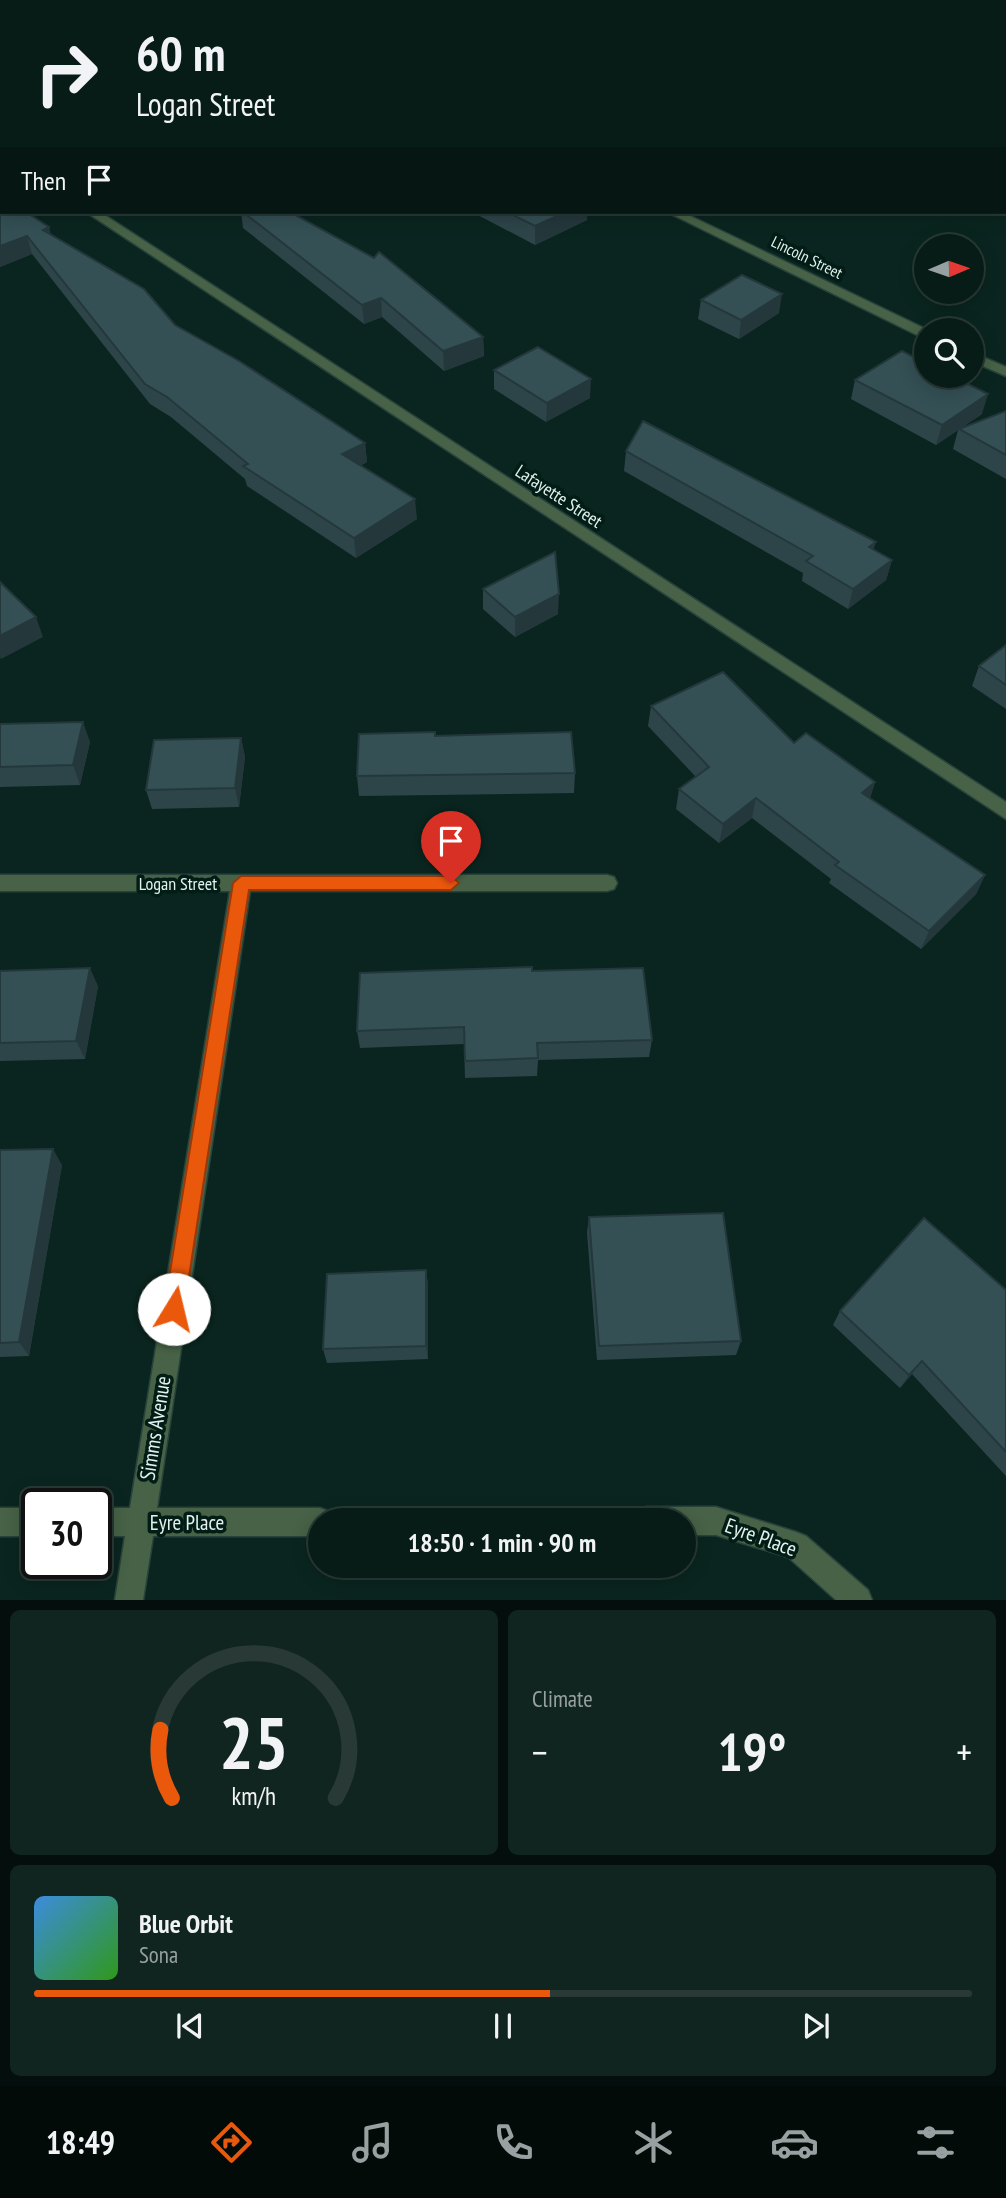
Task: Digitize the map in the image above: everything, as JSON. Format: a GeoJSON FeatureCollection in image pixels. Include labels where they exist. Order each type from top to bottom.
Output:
{"type":"FeatureCollection","features":[{"type":"Feature","properties":{"kind":"street","name":"Lafayette Street"},"geometry":{"type":"LineString","coordinates":[[95,214],[1006,812]]}},
{"type":"Feature","properties":{"kind":"street","name":"Lincoln Street"},"geometry":{"type":"LineString","coordinates":[[677,214],[914,328]]}},
{"type":"Feature","properties":{"kind":"street"},"geometry":{"type":"LineString","coordinates":[[984,362],[1006,372]]}},
{"type":"Feature","properties":{"kind":"street","name":"Logan Street"},"geometry":{"type":"LineString","coordinates":[[0,883],[607,883]]}},
{"type":"Feature","properties":{"kind":"street","name":"Simms Avenue"},"geometry":{"type":"LineString","coordinates":[[128,1600],[241,883]]}},
{"type":"Feature","properties":{"kind":"street","name":"Eyre Place"},"geometry":{"type":"LineString","coordinates":[[696,1521],[716,1521],[796,1546],[858,1600]]}},
{"type":"Feature","properties":{"kind":"street"},"geometry":{"type":"LineString","coordinates":[[0,1522],[21,1522]]}},
{"type":"Feature","properties":{"kind":"street","name":"Eyre Place"},"geometry":{"type":"LineString","coordinates":[[112,1522],[308,1522]]}},
{"type":"Feature","properties":{"kind":"building"},"geometry":{"type":"Polygon","coordinates":[[[0,214],[29,214],[49,227],[43,230],[144,289],[175,325],[239,361],[365,443],[342,454],[415,499],[354,538],[243,466],[248,464],[167,397],[145,384],[27,236],[0,246],[0,214]]]}},
{"type":"Feature","properties":{"kind":"building"},"geometry":{"type":"Polygon","coordinates":[[[246,214],[294,214],[374,258],[379,252],[483,337],[443,351],[381,298],[362,305],[246,214]]]}},
{"type":"Feature","properties":{"kind":"building"},"geometry":{"type":"Polygon","coordinates":[[[511,214],[562,214],[535,226],[511,214]]]}},
{"type":"Feature","properties":{"kind":"building"},"geometry":{"type":"Polygon","coordinates":[[[742,275],[782,294],[741,320],[701,300],[742,275]]]}},
{"type":"Feature","properties":{"kind":"building"},"geometry":{"type":"Polygon","coordinates":[[[538,347],[591,379],[547,403],[494,370],[538,347]]]}},
{"type":"Feature","properties":{"kind":"building"},"geometry":{"type":"Polygon","coordinates":[[[902,351],[914,357],[914,388],[976,388],[988,394],[942,425],[855,380],[902,351]]]}},
{"type":"Feature","properties":{"kind":"building"},"geometry":{"type":"Polygon","coordinates":[[[1006,411],[1006,455],[959,429],[1006,411]]]}},
{"type":"Feature","properties":{"kind":"building"},"geometry":{"type":"Polygon","coordinates":[[[643,421],[876,542],[869,547],[892,560],[853,589],[806,561],[813,556],[626,451],[643,421]]]}},
{"type":"Feature","properties":{"kind":"building"},"geometry":{"type":"Polygon","coordinates":[[[555,552],[559,594],[515,617],[483,589],[555,552]]]}},
{"type":"Feature","properties":{"kind":"building"},"geometry":{"type":"Polygon","coordinates":[[[0,582],[36,617],[0,636],[0,582]]]}},
{"type":"Feature","properties":{"kind":"building"},"geometry":{"type":"Polygon","coordinates":[[[1006,645],[1006,685],[979,666],[1006,645]]]}},
{"type":"Feature","properties":{"kind":"building"},"geometry":{"type":"Polygon","coordinates":[[[723,672],[794,743],[806,733],[875,782],[862,793],[985,875],[929,931],[835,865],[839,862],[756,798],[723,824],[679,789],[709,767],[651,706],[723,672]]]}},
{"type":"Feature","properties":{"kind":"building"},"geometry":{"type":"Polygon","coordinates":[[[83,722],[73,765],[0,767],[0,724],[83,722]]]}},
{"type":"Feature","properties":{"kind":"building"},"geometry":{"type":"Polygon","coordinates":[[[435,732],[435,736],[571,732],[575,773],[357,776],[359,734],[435,732]]]}},
{"type":"Feature","properties":{"kind":"building"},"geometry":{"type":"Polygon","coordinates":[[[241,738],[235,788],[146,790],[154,740],[241,738]]]}},
{"type":"Feature","properties":{"kind":"building"},"geometry":{"type":"Polygon","coordinates":[[[532,967],[532,971],[643,968],[652,1040],[537,1043],[538,1058],[465,1061],[464,1027],[357,1031],[360,973],[532,967]]]}},
{"type":"Feature","properties":{"kind":"building"},"geometry":{"type":"Polygon","coordinates":[[[90,968],[76,1041],[0,1043],[0,971],[90,968]]]}},
{"type":"Feature","properties":{"kind":"building"},"geometry":{"type":"Polygon","coordinates":[[[53,1149],[19,1342],[0,1343],[0,1150],[53,1149]]]}},
{"type":"Feature","properties":{"kind":"building"},"geometry":{"type":"Polygon","coordinates":[[[723,1213],[741,1341],[599,1346],[589,1217],[723,1213]]]}},
{"type":"Feature","properties":{"kind":"building"},"geometry":{"type":"Polygon","coordinates":[[[924,1218],[1006,1290],[1006,1452],[922,1361],[909,1375],[840,1311],[924,1218]]]}},
{"type":"Feature","properties":{"kind":"building"},"geometry":{"type":"Polygon","coordinates":[[[426,1270],[426,1346],[323,1349],[327,1274],[426,1270]]]}},
{"type":"Feature","properties":{"kind":"route"},"geometry":{"type":"LineString","coordinates":[[174,1309],[241,883],[451,883]]}}]}
